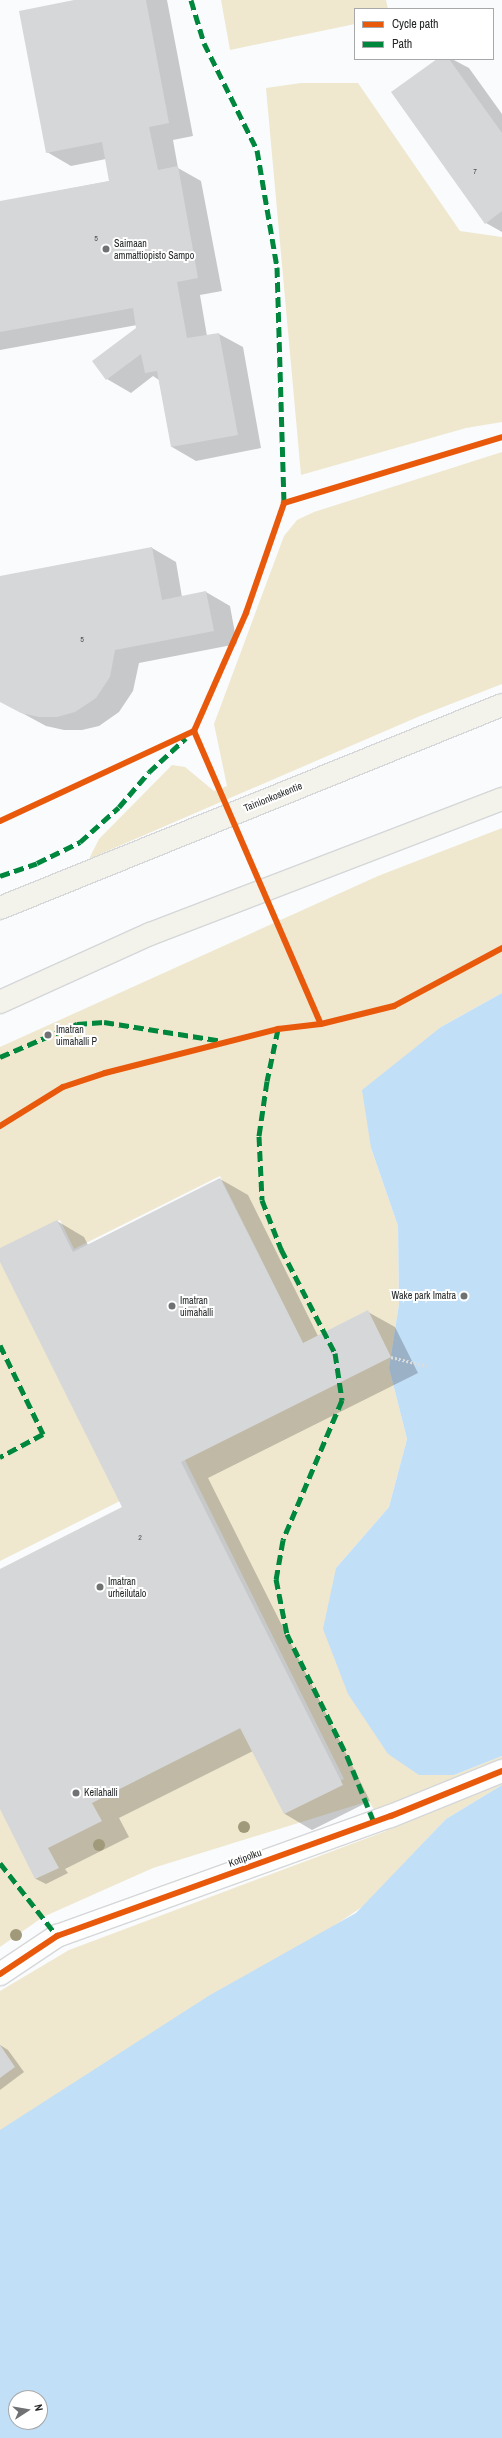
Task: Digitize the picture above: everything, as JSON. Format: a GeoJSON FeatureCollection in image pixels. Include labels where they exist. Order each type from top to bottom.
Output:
{"type":"FeatureCollection","features":[{"type":"Feature","properties":{"kind":"main road","name":"Tainionkoskentie"},"geometry":{"type":"LineString","coordinates":[[0,908],[502,705]]}},
{"type":"Feature","properties":{"kind":"main road"},"geometry":{"type":"LineString","coordinates":[[0,1002],[150,934],[502,799]]}},
{"type":"Feature","properties":{"kind":"street","name":"Kotipolku"},"geometry":{"type":"LineString","coordinates":[[0,1974],[57,1936],[391,1816],[502,1771]]}},
{"type":"Feature","properties":{"kind":"path"},"geometry":{"type":"LineString","coordinates":[[391,1357],[427,1366]]}},
{"type":"Feature","properties":{"kind":"shaded area"},"geometry":{"type":"Polygon","coordinates":[[[221,0],[386,0],[388,8],[354,8],[354,24],[230,50],[221,0]]]}},
{"type":"Feature","properties":{"kind":"shaded area"},"geometry":{"type":"Polygon","coordinates":[[[301,83],[358,83],[460,231],[502,237],[502,422],[466,428],[301,475],[266,88],[301,83]]]}},
{"type":"Feature","properties":{"kind":"shaded area"},"geometry":{"type":"Polygon","coordinates":[[[502,452],[502,684],[420,716],[89,859],[99,839],[172,765],[185,767],[214,791],[227,786],[214,724],[284,536],[297,520],[314,512],[502,452]]]}},
{"type":"Feature","properties":{"kind":"shaded area"},"geometry":{"type":"Polygon","coordinates":[[[502,828],[502,993],[441,1027],[371,1148],[398,1226],[399,1304],[389,1368],[407,1439],[389,1507],[336,1568],[454,1775],[502,1756],[502,1785],[446,1819],[411,1856],[415,1871],[185,2027],[0,2142],[0,1991],[69,1950],[386,1831],[369,1801],[153,1868],[43,1917],[0,1947],[0,1802],[19,1839],[259,1719],[300,1800],[344,1779],[184,1458],[325,1387],[220,1176],[74,1249],[60,1220],[0,1250],[0,1047],[378,876],[502,828]]]}},
{"type":"Feature","properties":{"kind":"shaded area"},"geometry":{"type":"Polygon","coordinates":[[[0,1250],[124,1499],[0,1561],[0,1250]]]}},
{"type":"Feature","properties":{"kind":"water"},"geometry":{"type":"Polygon","coordinates":[[[502,993],[502,1756],[454,1775],[419,1775],[388,1754],[348,1694],[323,1629],[336,1568],[389,1507],[407,1439],[389,1368],[399,1304],[398,1226],[371,1148],[362,1090],[441,1027],[502,993]]]}},
{"type":"Feature","properties":{"kind":"water"},"geometry":{"type":"Polygon","coordinates":[[[502,1785],[502,2438],[0,2438],[0,2130],[210,1995],[356,1913],[446,1819],[502,1785]]]}},
{"type":"Feature","properties":{"kind":"building"},"geometry":{"type":"Polygon","coordinates":[[[74,0],[146,0],[169,123],[149,127],[158,170],[178,166],[198,278],[177,282],[187,338],[219,333],[238,435],[171,447],[157,371],[145,373],[141,354],[106,380],[92,361],[136,328],[133,308],[0,332],[0,201],[109,181],[102,142],[46,153],[19,11],[74,0]]]}},
{"type":"Feature","properties":{"kind":"building"},"geometry":{"type":"Polygon","coordinates":[[[436,60],[450,60],[502,133],[502,211],[485,224],[391,92],[436,60]]]}},
{"type":"Feature","properties":{"kind":"building"},"geometry":{"type":"Polygon","coordinates":[[[152,547],[162,600],[206,591],[214,631],[115,650],[110,677],[96,698],[75,712],[57,717],[39,717],[21,713],[0,702],[0,576],[152,547]]]}},
{"type":"Feature","properties":{"kind":"building"},"geometry":{"type":"Polygon","coordinates":[[[220,1178],[303,1343],[368,1310],[391,1357],[181,1462],[343,1785],[284,1814],[240,1728],[92,1803],[102,1821],[48,1848],[59,1868],[35,1879],[0,1809],[0,1569],[122,1507],[0,1262],[0,1248],[57,1220],[73,1252],[220,1178]]]}},
{"type":"Feature","properties":{"kind":"building"},"geometry":{"type":"Polygon","coordinates":[[[0,2045],[15,2067],[0,2078],[0,2045]]]}},
{"type":"Feature","properties":{"kind":"marked path"},"geometry":{"type":"LineString","coordinates":[[191,0],[204,43],[257,150],[277,267],[284,503]]}},
{"type":"Feature","properties":{"kind":"marked path"},"geometry":{"type":"LineString","coordinates":[[0,876],[37,863],[80,842],[119,807],[149,772],[186,738]]}},
{"type":"Feature","properties":{"kind":"marked path"},"geometry":{"type":"LineString","coordinates":[[0,1057],[77,1024],[104,1022],[222,1041]]}},
{"type":"Feature","properties":{"kind":"marked path"},"geometry":{"type":"LineString","coordinates":[[278,1029],[267,1081],[259,1136],[262,1200],[281,1249],[335,1353],[342,1400],[283,1540],[276,1579],[287,1634],[347,1756],[374,1822]]}},
{"type":"Feature","properties":{"kind":"marked path"},"geometry":{"type":"LineString","coordinates":[[0,1345],[43,1434],[0,1457]]}},
{"type":"Feature","properties":{"kind":"marked path"},"geometry":{"type":"LineString","coordinates":[[0,1863],[57,1936]]}},
{"type":"Feature","properties":{"kind":"cycle path"},"geometry":{"type":"LineString","coordinates":[[0,821],[194,731],[246,613],[284,503],[502,437]]}},
{"type":"Feature","properties":{"kind":"cycle path"},"geometry":{"type":"LineString","coordinates":[[194,731],[321,1024]]}},
{"type":"Feature","properties":{"kind":"cycle path"},"geometry":{"type":"LineString","coordinates":[[0,1126],[63,1087],[105,1073],[278,1029],[321,1024],[394,1006],[502,948]]}},
{"type":"Feature","properties":{"kind":"cycle path"},"geometry":{"type":"LineString","coordinates":[[0,1974],[57,1936],[391,1816],[502,1771]]}},
{"type":"Feature","properties":{"kind":"place","name":"Saimaan ammattiopisto Sampo"},"geometry":{"type":"Point","coordinates":[106,249]}},
{"type":"Feature","properties":{"kind":"place","name":"Imatran uimahalli P"},"geometry":{"type":"Point","coordinates":[48,1035]}},
{"type":"Feature","properties":{"kind":"place","name":"Wake park Imatra"},"geometry":{"type":"Point","coordinates":[464,1296]}},
{"type":"Feature","properties":{"kind":"place","name":"Imatran uimahalli"},"geometry":{"type":"Point","coordinates":[172,1306]}},
{"type":"Feature","properties":{"kind":"place","name":"Imatran urheilutalo"},"geometry":{"type":"Point","coordinates":[100,1587]}},
{"type":"Feature","properties":{"kind":"place","name":"Keilahalli"},"geometry":{"type":"Point","coordinates":[76,1793]}}]}
